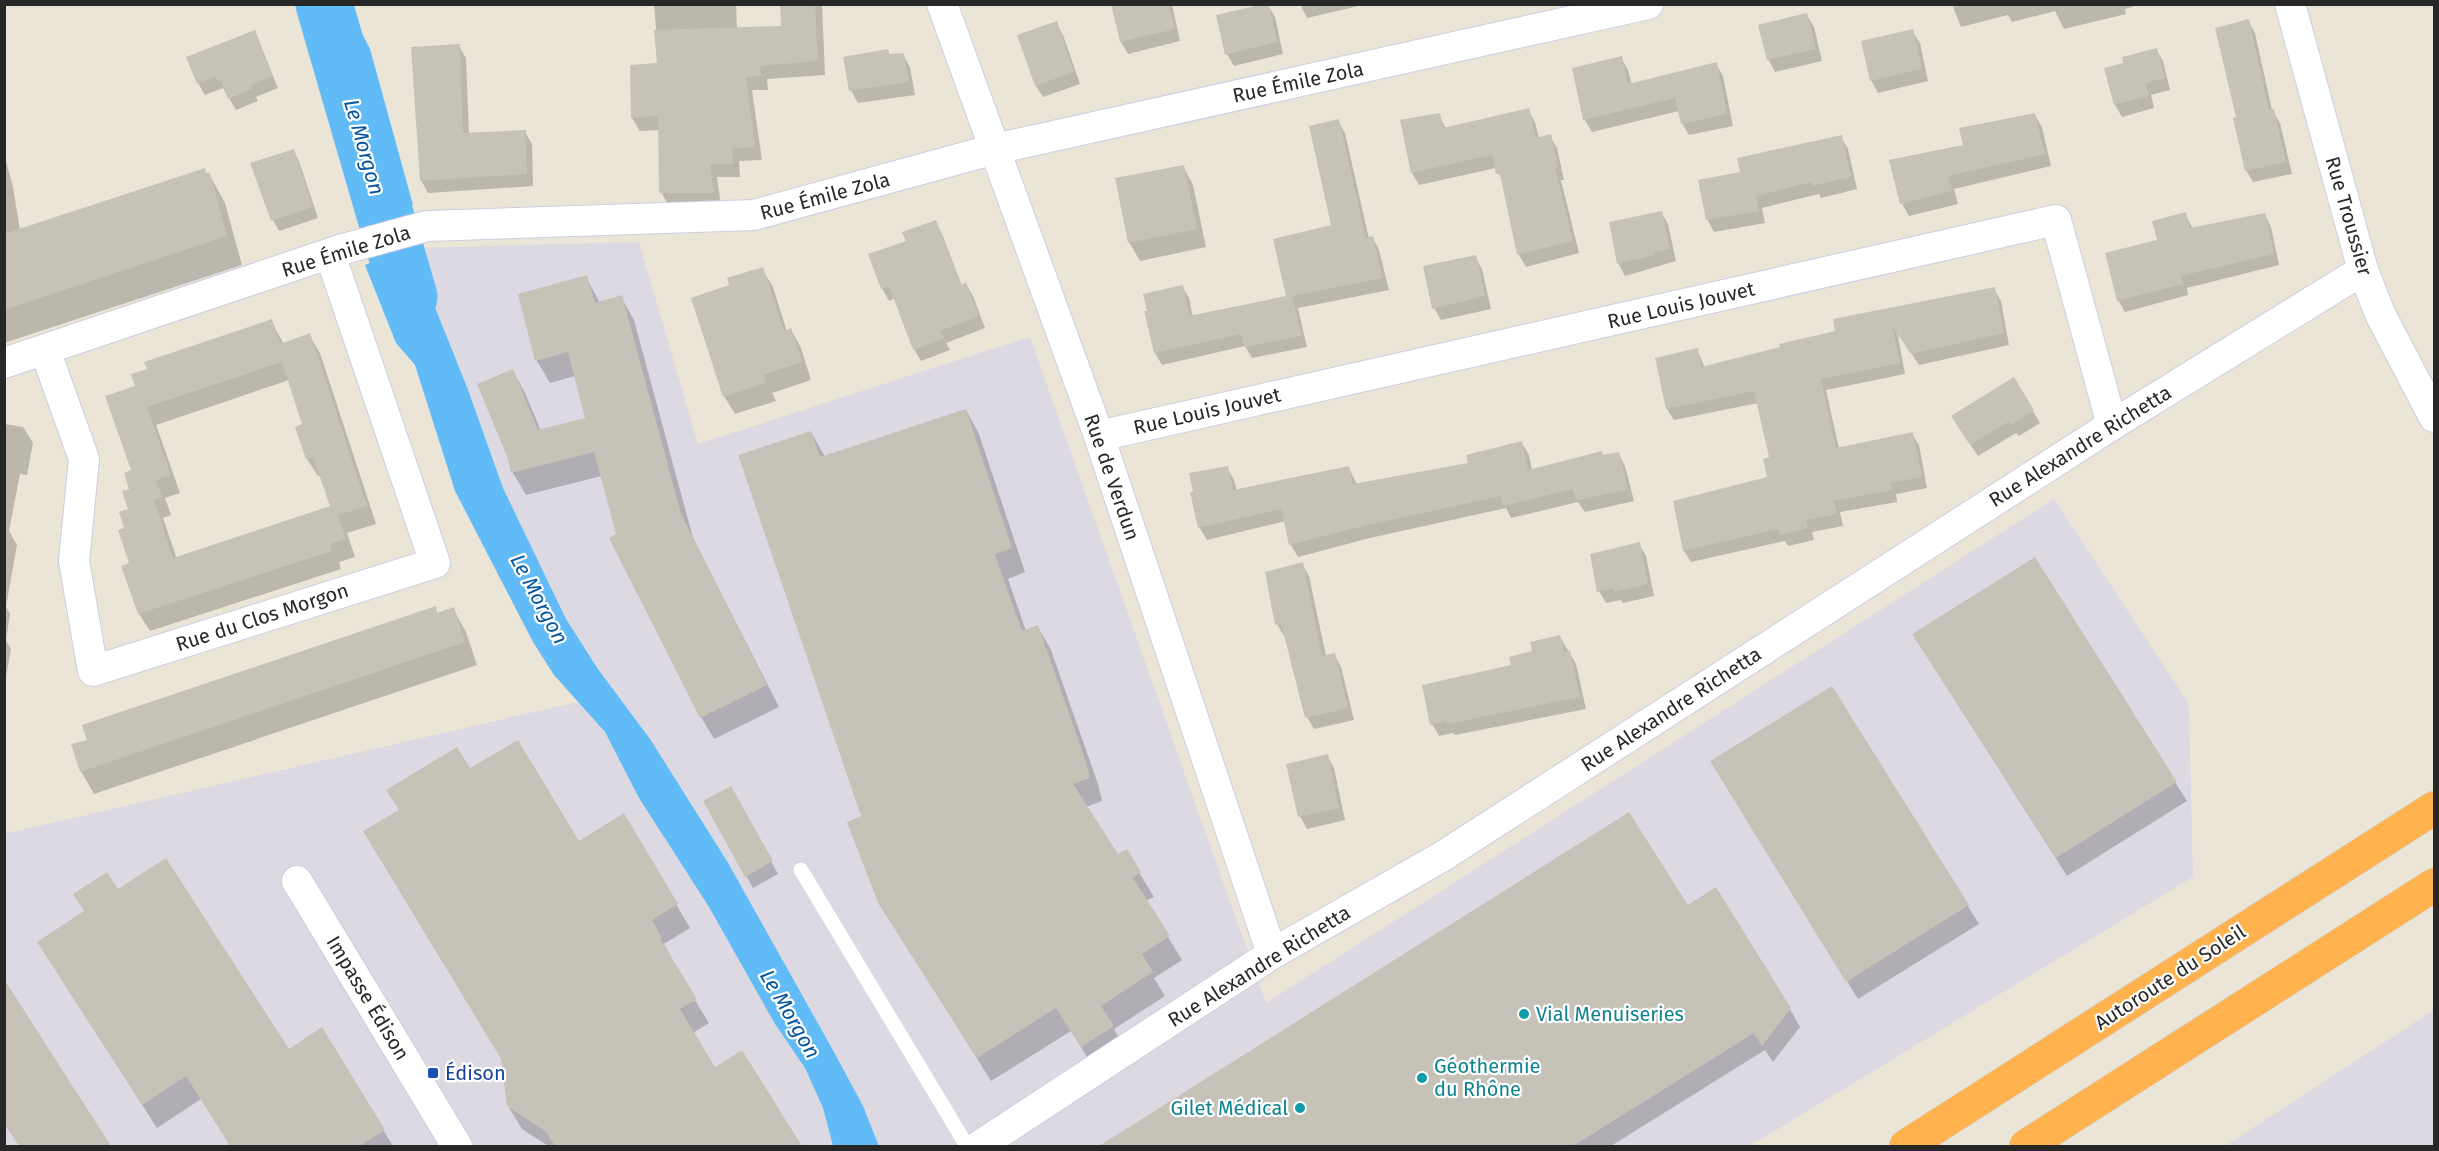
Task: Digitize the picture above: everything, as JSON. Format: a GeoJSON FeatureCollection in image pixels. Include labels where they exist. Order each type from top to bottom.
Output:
{"type":"FeatureCollection","features":[{"type":"Feature","properties":{"kind":"highway","name":"Autoroute du Soleil"},"geometry":{"type":"LineString","coordinates":[[1906,1146],[2434,808]]}},
{"type":"Feature","properties":{"kind":"highway"},"geometry":{"type":"LineString","coordinates":[[2026,1146],[2434,885]]}},
{"type":"Feature","properties":{"kind":"street","name":"Rue de Verdun"},"geometry":{"type":"LineString","coordinates":[[942,4],[1099,436],[1272,954]]}},
{"type":"Feature","properties":{"kind":"street","name":"Rue Émile Zola"},"geometry":{"type":"LineString","coordinates":[[4,363],[335,252],[427,226],[754,215],[995,149],[1648,4]]}},
{"type":"Feature","properties":{"kind":"street","name":"Rue Troussier"},"geometry":{"type":"LineString","coordinates":[[2290,4],[2363,270],[2380,314],[2434,417]]}},
{"type":"Feature","properties":{"kind":"street","name":"Rue Louis Jouvet"},"geometry":{"type":"LineString","coordinates":[[1099,436],[2056,220],[2112,425]]}},
{"type":"Feature","properties":{"kind":"street","name":"Rue du Clos Morgon"},"geometry":{"type":"LineString","coordinates":[[45,350],[84,459],[74,561],[93,671],[435,562],[335,252]]}},
{"type":"Feature","properties":{"kind":"street","name":"Rue Alexandre Richetta"},"geometry":{"type":"LineString","coordinates":[[979,1146],[1272,954],[1443,856],[2112,425],[2363,270]]}},
{"type":"Feature","properties":{"kind":"street","name":"Impasse Édison"},"geometry":{"type":"LineString","coordinates":[[297,881],[457,1146]]}},
{"type":"Feature","properties":{"kind":"lane"},"geometry":{"type":"LineString","coordinates":[[801,870],[967,1146]]}},
{"type":"Feature","properties":{"kind":"shaded area"},"geometry":{"type":"Polygon","coordinates":[[[639,242],[698,444],[1030,337],[1266,1003],[2054,499],[2189,704],[2193,877],[1750,1146],[879,1146],[863,1106],[727,861],[650,739],[598,669],[566,619],[503,488],[467,387],[416,260],[419,248],[639,242]]]}},
{"type":"Feature","properties":{"kind":"shaded area"},"geometry":{"type":"Polygon","coordinates":[[[578,702],[605,732],[639,798],[709,907],[775,1024],[805,1068],[823,1108],[833,1146],[5,1146],[4,834],[578,702]]]}},
{"type":"Feature","properties":{"kind":"shaded area"},"geometry":{"type":"Polygon","coordinates":[[[2434,1010],[2434,1146],[2225,1146],[2434,1010]]]}},
{"type":"Feature","properties":{"kind":"water"},"geometry":{"type":"Polygon","coordinates":[[[305,5],[347,5],[370,49],[413,205],[362,217],[305,5]]]}},
{"type":"Feature","properties":{"kind":"water"},"geometry":{"type":"Polygon","coordinates":[[[412,228],[419,248],[416,260],[467,387],[503,488],[566,619],[598,669],[650,739],[727,861],[863,1106],[879,1146],[833,1146],[823,1108],[805,1068],[775,1024],[709,907],[639,798],[605,732],[554,675],[533,642],[455,491],[415,365],[396,343],[365,265],[375,261],[369,243],[412,228]]]}},
{"type":"Feature","properties":{"kind":"building"},"geometry":{"type":"Polygon","coordinates":[[[780,4],[815,4],[818,61],[760,66],[761,76],[746,77],[755,147],[732,148],[733,164],[710,164],[714,193],[659,193],[658,116],[631,118],[630,65],[657,63],[654,30],[781,26],[780,4]]]}},
{"type":"Feature","properties":{"kind":"building"},"geometry":{"type":"Polygon","coordinates":[[[1111,4],[1169,4],[1175,29],[1120,42],[1111,4]]]}},
{"type":"Feature","properties":{"kind":"building"},"geometry":{"type":"Polygon","coordinates":[[[1269,4],[1277,42],[1225,55],[1216,15],[1269,4]]]}},
{"type":"Feature","properties":{"kind":"building"},"geometry":{"type":"Polygon","coordinates":[[[1807,13],[1816,49],[1767,60],[1758,25],[1807,13]]]}},
{"type":"Feature","properties":{"kind":"building"},"geometry":{"type":"Polygon","coordinates":[[[2249,19],[2269,110],[2274,109],[2286,162],[2245,171],[2233,118],[2236,117],[2215,28],[2249,19]]]}},
{"type":"Feature","properties":{"kind":"building"},"geometry":{"type":"Polygon","coordinates":[[[1057,21],[1074,72],[1035,86],[1017,35],[1057,21]]]}},
{"type":"Feature","properties":{"kind":"building"},"geometry":{"type":"Polygon","coordinates":[[[1913,29],[1922,69],[1870,81],[1861,41],[1913,29]]]}},
{"type":"Feature","properties":{"kind":"building"},"geometry":{"type":"Polygon","coordinates":[[[255,30],[273,76],[251,85],[252,89],[228,99],[221,81],[218,82],[216,77],[197,84],[186,57],[255,30]]]}},
{"type":"Feature","properties":{"kind":"building"},"geometry":{"type":"Polygon","coordinates":[[[460,44],[463,133],[526,130],[527,174],[420,181],[411,47],[460,44]]]}},
{"type":"Feature","properties":{"kind":"building"},"geometry":{"type":"Polygon","coordinates":[[[2157,48],[2165,78],[2145,83],[2149,96],[2114,105],[2104,68],[2123,63],[2122,57],[2157,48]]]}},
{"type":"Feature","properties":{"kind":"building"},"geometry":{"type":"Polygon","coordinates":[[[888,49],[889,54],[904,53],[909,82],[849,91],[843,57],[888,49]]]}},
{"type":"Feature","properties":{"kind":"building"},"geometry":{"type":"Polygon","coordinates":[[[1622,56],[1628,84],[1717,62],[1727,114],[1681,124],[1675,98],[1583,120],[1572,68],[1622,56]]]}},
{"type":"Feature","properties":{"kind":"building"},"geometry":{"type":"Polygon","coordinates":[[[1529,108],[1536,138],[1551,134],[1558,168],[1555,168],[1573,241],[1517,255],[1500,174],[1496,174],[1492,155],[1411,173],[1400,120],[1440,113],[1443,128],[1529,108]]]}},
{"type":"Feature","properties":{"kind":"building"},"geometry":{"type":"Polygon","coordinates":[[[2035,113],[2045,154],[1948,176],[1952,191],[1900,204],[1889,160],[1963,145],[1959,128],[2035,113]]]}},
{"type":"Feature","properties":{"kind":"building"},"geometry":{"type":"Polygon","coordinates":[[[1339,119],[1366,238],[1373,236],[1383,278],[1292,296],[1302,336],[1244,347],[1241,334],[1154,353],[1144,311],[1147,311],[1143,294],[1183,285],[1189,316],[1286,296],[1273,239],[1331,225],[1309,126],[1339,119]]]}},
{"type":"Feature","properties":{"kind":"building"},"geometry":{"type":"Polygon","coordinates":[[[1842,135],[1851,177],[1813,186],[1811,182],[1756,196],[1759,211],[1706,220],[1698,180],[1740,172],[1737,158],[1842,135]]]}},
{"type":"Feature","properties":{"kind":"building"},"geometry":{"type":"Polygon","coordinates":[[[294,149],[313,207],[271,221],[250,163],[294,149]]]}},
{"type":"Feature","properties":{"kind":"building"},"geometry":{"type":"Polygon","coordinates":[[[1184,165],[1197,229],[1128,243],[1115,178],[1184,165]]]}},
{"type":"Feature","properties":{"kind":"building"},"geometry":{"type":"Polygon","coordinates":[[[205,168],[206,173],[210,173],[227,236],[4,310],[4,234],[205,168]]]}},
{"type":"Feature","properties":{"kind":"building"},"geometry":{"type":"Polygon","coordinates":[[[1662,211],[1670,249],[1617,264],[1609,222],[1662,211]]]}},
{"type":"Feature","properties":{"kind":"building"},"geometry":{"type":"Polygon","coordinates":[[[2186,212],[2190,228],[2265,213],[2274,254],[2181,276],[2183,284],[2117,301],[2105,253],[2157,240],[2152,221],[2186,212]]]}},
{"type":"Feature","properties":{"kind":"building"},"geometry":{"type":"Polygon","coordinates":[[[936,220],[961,285],[966,282],[979,316],[940,331],[944,338],[913,350],[889,286],[881,289],[868,254],[906,241],[902,232],[936,220]]]}},
{"type":"Feature","properties":{"kind":"building"},"geometry":{"type":"Polygon","coordinates":[[[1476,255],[1485,296],[1432,309],[1423,266],[1476,255]]]}},
{"type":"Feature","properties":{"kind":"building"},"geometry":{"type":"Polygon","coordinates":[[[763,267],[784,331],[791,328],[802,362],[763,375],[766,383],[723,397],[691,298],[729,285],[727,278],[763,267]]]}},
{"type":"Feature","properties":{"kind":"building"},"geometry":{"type":"Polygon","coordinates":[[[587,275],[595,303],[622,295],[681,514],[767,685],[700,718],[609,538],[616,534],[594,452],[511,473],[508,459],[477,384],[513,369],[538,430],[585,418],[568,352],[535,361],[518,294],[587,275]]]}},
{"type":"Feature","properties":{"kind":"building"},"geometry":{"type":"Polygon","coordinates":[[[1995,287],[2004,333],[1911,354],[1892,326],[1900,363],[1821,379],[1836,448],[1913,432],[1922,477],[1890,483],[1892,490],[1834,501],[1837,514],[1806,520],[1808,528],[1779,535],[1778,529],[1683,551],[1673,501],[1767,477],[1763,459],[1769,457],[1754,391],[1666,409],[1655,358],[1698,348],[1701,367],[1780,347],[1779,344],[1835,331],[1833,319],[1995,287]]]}},
{"type":"Feature","properties":{"kind":"building"},"geometry":{"type":"Polygon","coordinates":[[[272,319],[280,344],[310,333],[367,506],[338,515],[346,539],[330,544],[332,551],[138,614],[121,566],[129,563],[118,530],[124,528],[119,512],[128,509],[122,491],[129,489],[124,473],[131,470],[105,396],[135,386],[131,374],[147,369],[144,362],[272,319]],[[282,362],[147,407],[171,475],[156,480],[162,497],[154,500],[173,558],[330,506],[313,457],[306,459],[295,427],[302,424],[282,362]]]}},
{"type":"Feature","properties":{"kind":"building"},"geometry":{"type":"Polygon","coordinates":[[[2014,377],[2034,410],[2011,425],[2008,422],[1970,445],[1951,416],[2014,377]]]}},
{"type":"Feature","properties":{"kind":"building"},"geometry":{"type":"Polygon","coordinates":[[[966,409],[1012,548],[995,555],[1022,631],[1038,625],[1085,759],[1090,778],[1073,784],[1118,854],[1127,849],[1141,872],[1133,878],[1170,936],[1142,954],[1153,972],[1101,1006],[1114,1026],[1081,1047],[1056,1008],[977,1058],[878,903],[847,822],[861,816],[738,455],[811,431],[820,457],[966,409]]]}},
{"type":"Feature","properties":{"kind":"building"},"geometry":{"type":"Polygon","coordinates":[[[1522,441],[1528,470],[1602,451],[1603,455],[1619,452],[1628,489],[1576,501],[1573,489],[1503,506],[1501,496],[1363,526],[1289,545],[1281,509],[1198,528],[1190,492],[1193,492],[1189,473],[1228,466],[1233,490],[1349,466],[1353,484],[1468,463],[1466,455],[1522,441]]]}},
{"type":"Feature","properties":{"kind":"building"},"geometry":{"type":"Polygon","coordinates":[[[1640,542],[1648,584],[1614,592],[1614,588],[1597,592],[1590,554],[1640,542]]]}},
{"type":"Feature","properties":{"kind":"building"},"geometry":{"type":"Polygon","coordinates":[[[2035,557],[2177,782],[2056,858],[1912,634],[2035,557]]]}},
{"type":"Feature","properties":{"kind":"building"},"geometry":{"type":"Polygon","coordinates":[[[1303,562],[1322,656],[1335,653],[1348,708],[1305,718],[1281,623],[1275,625],[1265,572],[1303,562]]]}},
{"type":"Feature","properties":{"kind":"building"},"geometry":{"type":"Polygon","coordinates":[[[436,606],[437,613],[454,607],[465,642],[80,772],[71,744],[87,740],[82,725],[436,606]]]}},
{"type":"Feature","properties":{"kind":"building"},"geometry":{"type":"Polygon","coordinates":[[[1560,635],[1564,652],[1570,650],[1580,697],[1447,724],[1446,721],[1430,725],[1422,685],[1511,665],[1509,657],[1532,651],[1530,642],[1560,635]]]}},
{"type":"Feature","properties":{"kind":"building"},"geometry":{"type":"Polygon","coordinates":[[[1832,686],[1969,905],[1846,982],[1710,761],[1832,686]]]}},
{"type":"Feature","properties":{"kind":"building"},"geometry":{"type":"Polygon","coordinates":[[[518,740],[579,841],[624,813],[678,904],[652,920],[662,938],[660,939],[697,999],[680,1009],[715,1067],[742,1050],[802,1146],[555,1146],[545,1131],[507,1106],[501,1059],[363,831],[399,810],[386,790],[457,747],[470,768],[518,740]]]}},
{"type":"Feature","properties":{"kind":"building"},"geometry":{"type":"Polygon","coordinates":[[[1328,754],[1339,808],[1298,817],[1286,764],[1328,754]]]}},
{"type":"Feature","properties":{"kind":"building"},"geometry":{"type":"Polygon","coordinates":[[[731,786],[773,861],[745,877],[703,801],[731,786]]]}},
{"type":"Feature","properties":{"kind":"building"},"geometry":{"type":"Polygon","coordinates":[[[1629,812],[1688,905],[1716,887],[1791,1008],[1762,1046],[1754,1033],[1573,1146],[1099,1146],[1629,812]]]}},
{"type":"Feature","properties":{"kind":"building"},"geometry":{"type":"Polygon","coordinates":[[[166,858],[289,1049],[322,1027],[385,1130],[360,1146],[230,1146],[186,1076],[142,1105],[37,942],[84,911],[73,894],[107,872],[118,889],[166,858]]]}},
{"type":"Feature","properties":{"kind":"building"},"geometry":{"type":"Polygon","coordinates":[[[4,979],[111,1146],[19,1146],[4,1123],[4,979]]]}},
{"type":"Feature","properties":{"kind":"waterway","name":"Le Morgon"},"geometry":{"type":"LineString","coordinates":[[324,4],[409,297]]}},
{"type":"Feature","properties":{"kind":"place","name":"Vial Menuiseries"},"geometry":{"type":"Point","coordinates":[1524,1014]}},
{"type":"Feature","properties":{"kind":"place","name":"Édison"},"geometry":{"type":"Point","coordinates":[433,1073]}},
{"type":"Feature","properties":{"kind":"place","name":"Géothermie du Rhône"},"geometry":{"type":"Point","coordinates":[1422,1078]}},
{"type":"Feature","properties":{"kind":"place","name":"Gilet Médical"},"geometry":{"type":"Point","coordinates":[1300,1108]}}]}
